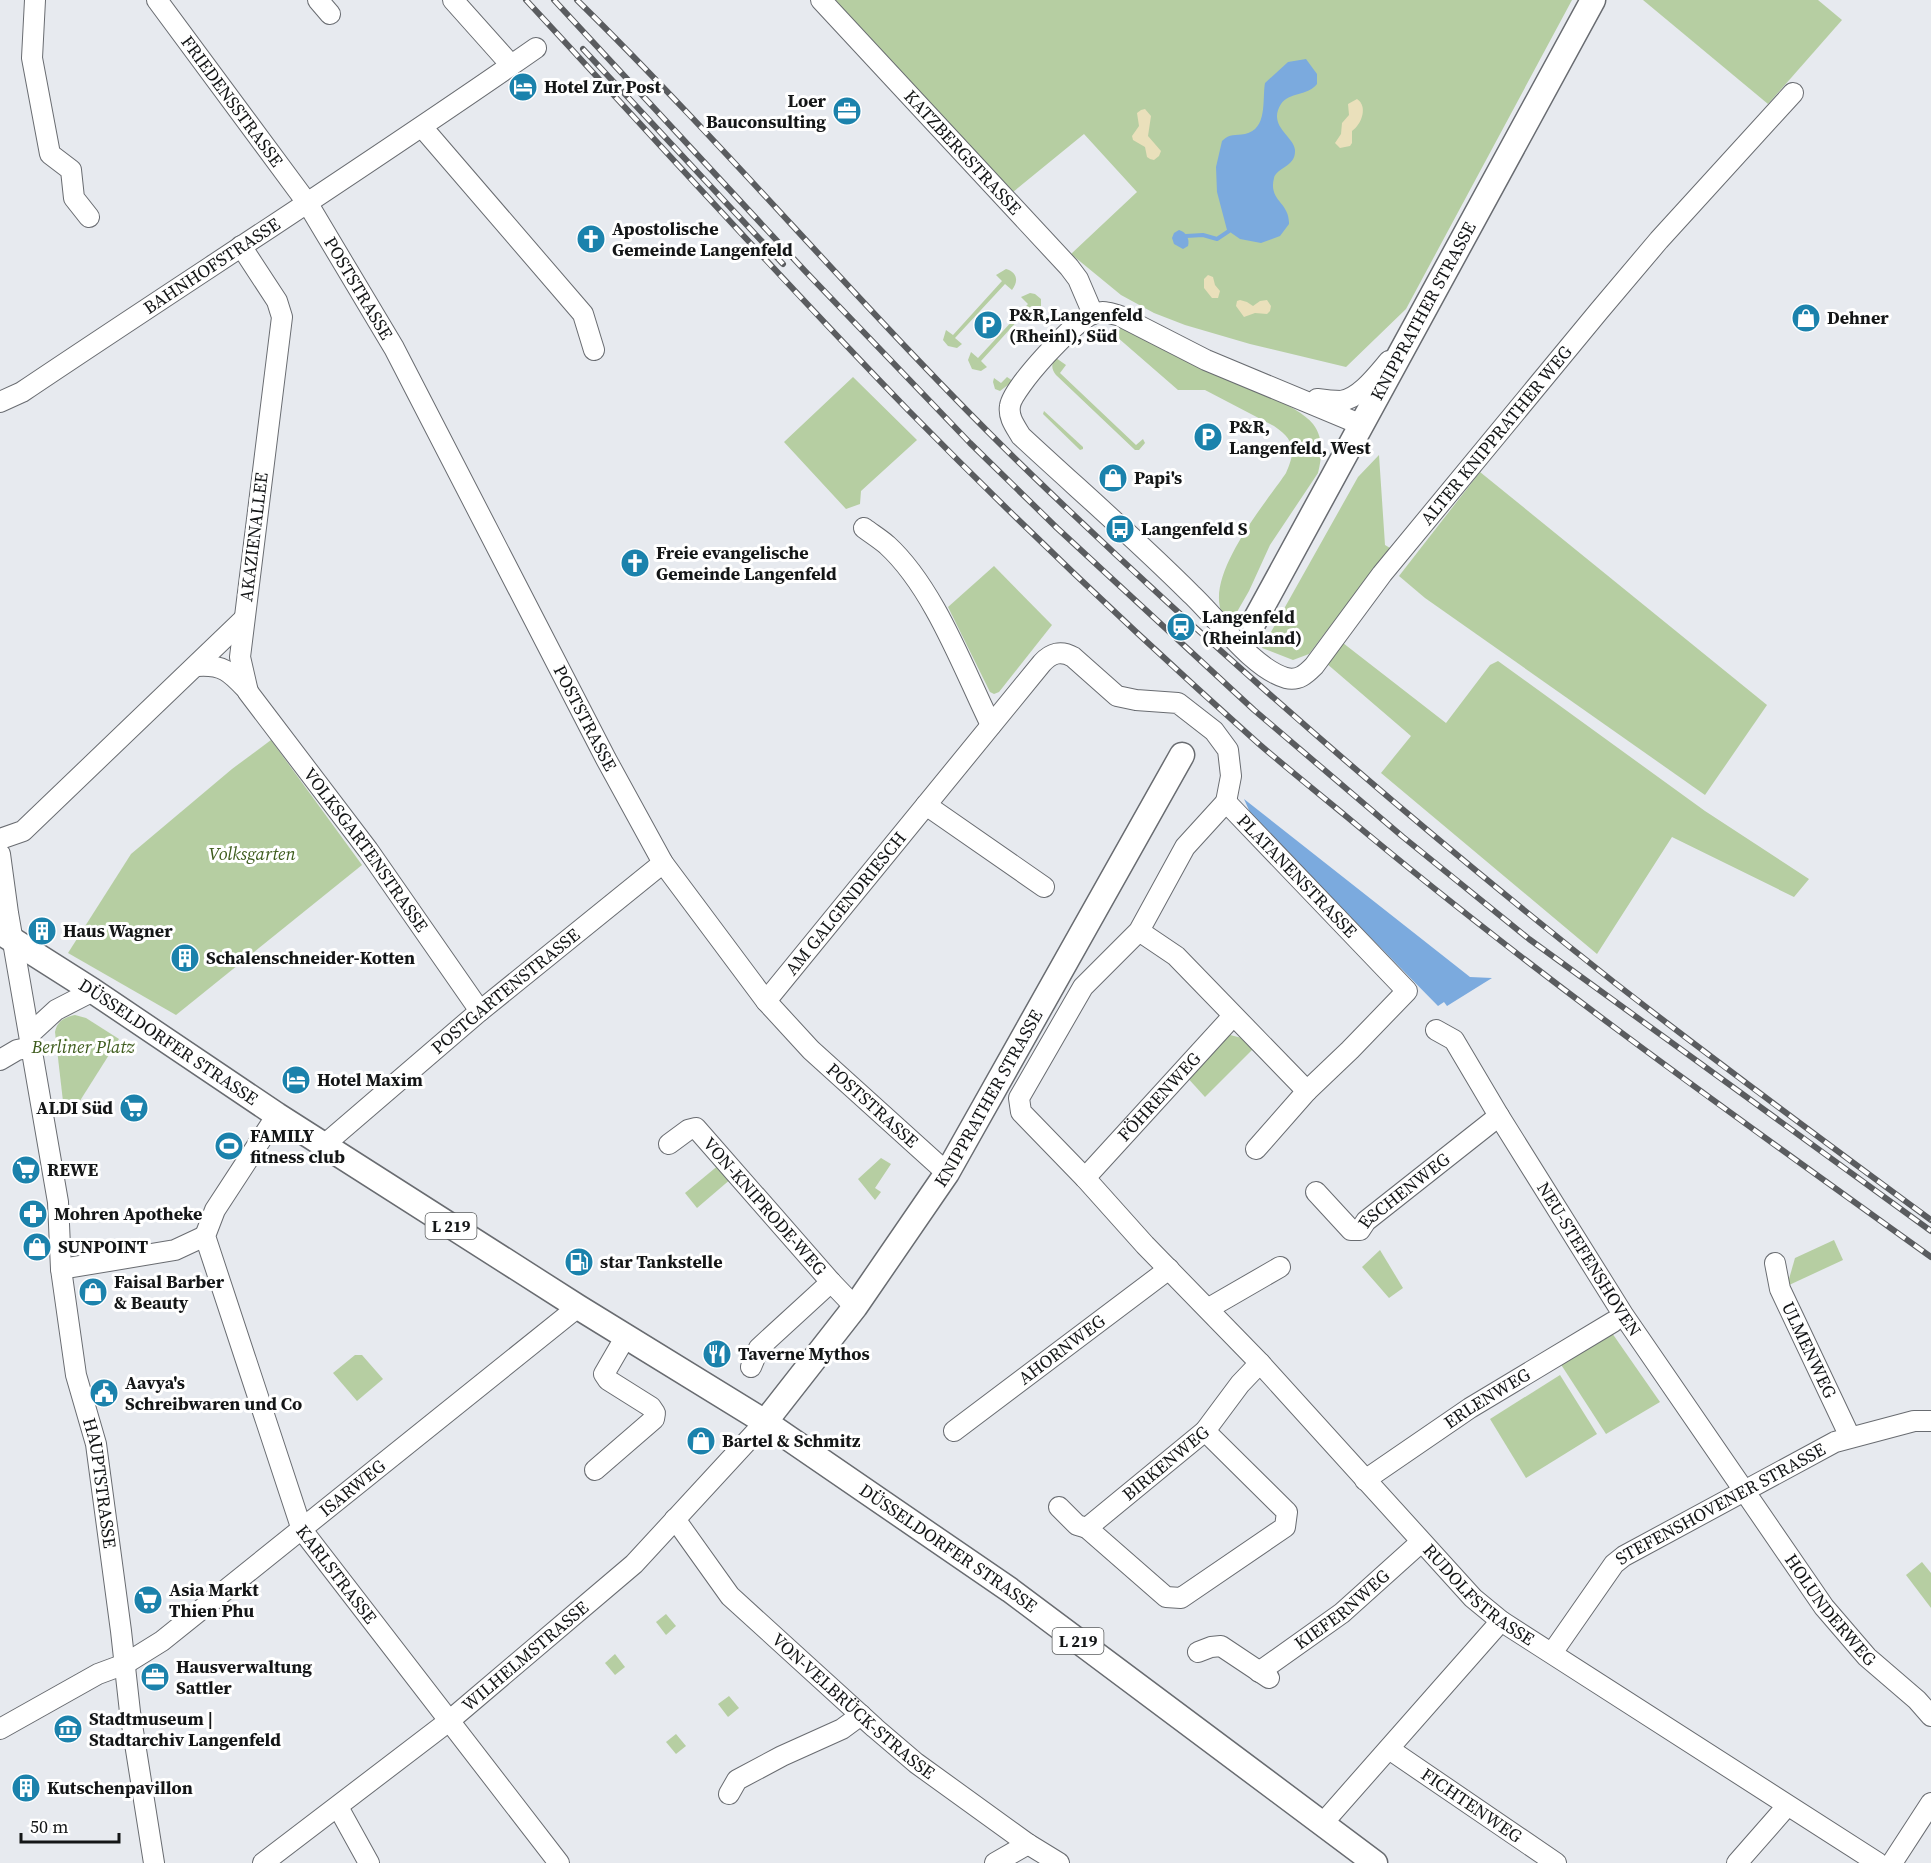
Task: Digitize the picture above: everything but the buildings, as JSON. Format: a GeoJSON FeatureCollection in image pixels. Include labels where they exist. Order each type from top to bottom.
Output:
{"type":"FeatureCollection","features":[{"type":"Feature","properties":{"kind":"main road","name":"KNIPPRATHER STRASSE"},"geometry":{"type":"LineString","coordinates":[[1254,622],[1593,0]]}},
{"type":"Feature","properties":{"kind":"main road","name":"KNIPPRATHER STRASSE"},"geometry":{"type":"LineString","coordinates":[[765,1422],[855,1307],[946,1173],[1182,755]]}},
{"type":"Feature","properties":{"kind":"main road","name":"DÜSSELDORFER STRASSE"},"geometry":{"type":"LineString","coordinates":[[7,936],[277,1115],[578,1307],[765,1422],[1010,1590],[1375,1863]]}},
{"type":"Feature","properties":{"kind":"street"},"geometry":{"type":"LineString","coordinates":[[35,0],[32,58],[50,154],[71,170],[74,198],[89,217]]}},
{"type":"Feature","properties":{"kind":"street","name":"FRIEDENSSTRASSE"},"geometry":{"type":"LineString","coordinates":[[157,0],[308,204]]}},
{"type":"Feature","properties":{"kind":"street"},"geometry":{"type":"LineString","coordinates":[[453,0],[511,65]]}},
{"type":"Feature","properties":{"kind":"street","name":"KATZBERGSTRASSE"},"geometry":{"type":"LineString","coordinates":[[820,0],[1069,267],[1078,279],[1093,314]]}},
{"type":"Feature","properties":{"kind":"street","name":"BAHNHOFSTRASSE"},"geometry":{"type":"LineString","coordinates":[[0,402],[22,392],[308,204],[537,48]]}},
{"type":"Feature","properties":{"kind":"street","name":"ALTER KNIPPRATHER WEG"},"geometry":{"type":"LineString","coordinates":[[1093,314],[1082,319],[1020,385],[1010,402],[1009,411],[1012,422],[1021,436],[1192,594],[1254,658],[1287,678],[1303,676],[1314,666],[1382,574],[1599,311],[1793,93]]}},
{"type":"Feature","properties":{"kind":"street"},"geometry":{"type":"LineString","coordinates":[[422,127],[583,314],[594,350]]}},
{"type":"Feature","properties":{"kind":"street","name":"POSTSTRASSE"},"geometry":{"type":"LineString","coordinates":[[308,204],[394,348],[606,759],[663,862],[766,1001],[811,1050],[946,1173]]}},
{"type":"Feature","properties":{"kind":"street","name":"AKAZIENALLEE"},"geometry":{"type":"LineString","coordinates":[[0,839],[23,831],[244,619],[282,317],[277,301],[241,246]]}},
{"type":"Feature","properties":{"kind":"street"},"geometry":{"type":"LineString","coordinates":[[1093,314],[1105,311],[1120,316],[1178,348],[1362,424]]}},
{"type":"Feature","properties":{"kind":"street"},"geometry":{"type":"LineString","coordinates":[[1299,398],[1342,401],[1353,396],[1367,385],[1407,341]]}},
{"type":"Feature","properties":{"kind":"street"},"geometry":{"type":"LineString","coordinates":[[864,528],[887,546],[907,568],[932,603],[991,724]]}},
{"type":"Feature","properties":{"kind":"street","name":"VOLKSGARTENSTRASSE"},"geometry":{"type":"LineString","coordinates":[[244,619],[240,657],[248,692]]}},
{"type":"Feature","properties":{"kind":"street","name":"AM GALGENDRIESCH"},"geometry":{"type":"LineString","coordinates":[[766,1001],[1047,657],[1060,652],[1067,653],[1117,696],[1136,700],[1179,703],[1214,730],[1228,750],[1231,776],[1226,802]]}},
{"type":"Feature","properties":{"kind":"street","name":"VOLKSGARTENSTRASSE"},"geometry":{"type":"LineString","coordinates":[[197,666],[213,665],[231,672],[248,692],[368,850],[480,1011]]}},
{"type":"Feature","properties":{"kind":"street","name":"PLATANENSTRASSE"},"geometry":{"type":"LineString","coordinates":[[1146,1245],[1021,1112],[1019,1098],[1083,987],[1140,931],[1185,847],[1226,802],[1407,991],[1350,1050],[1306,1091]]}},
{"type":"Feature","properties":{"kind":"street"},"geometry":{"type":"LineString","coordinates":[[926,805],[1044,887]]}},
{"type":"Feature","properties":{"kind":"street","name":"HAUPTSTRASSE"},"geometry":{"type":"LineString","coordinates":[[0,854],[7,936],[31,1041],[58,1202],[60,1269],[76,1375],[96,1444],[130,1712],[154,1863]]}},
{"type":"Feature","properties":{"kind":"street","name":"POSTGARTENSTRASSE"},"geometry":{"type":"LineString","coordinates":[[324,1145],[480,1011],[663,862]]}},
{"type":"Feature","properties":{"kind":"street"},"geometry":{"type":"LineString","coordinates":[[1140,931],[1176,956],[1306,1091],[1256,1149]]}},
{"type":"Feature","properties":{"kind":"street"},"geometry":{"type":"LineString","coordinates":[[0,1060],[31,1041],[56,1010],[93,991]]}},
{"type":"Feature","properties":{"kind":"street","name":"FÖHRENWEG"},"geometry":{"type":"LineString","coordinates":[[1085,1178],[1233,1016]]}},
{"type":"Feature","properties":{"kind":"street","name":"NEU-STEFENSHOVEN"},"geometry":{"type":"LineString","coordinates":[[1436,1029],[1454,1040],[1624,1316],[1743,1490]]}},
{"type":"Feature","properties":{"kind":"street"},"geometry":{"type":"LineString","coordinates":[[60,1269],[175,1250],[205,1236],[215,1210],[277,1115]]}},
{"type":"Feature","properties":{"kind":"street","name":"ESCHENWEG"},"geometry":{"type":"LineString","coordinates":[[1316,1192],[1351,1230],[1360,1230],[1366,1221],[1499,1116]]}},
{"type":"Feature","properties":{"kind":"street","name":"VON-KNIPRODE-WEG"},"geometry":{"type":"LineString","coordinates":[[669,1144],[688,1130],[696,1128],[855,1307]]}},
{"type":"Feature","properties":{"kind":"street","name":"KARLSTRASSE"},"geometry":{"type":"LineString","coordinates":[[205,1236],[302,1530],[559,1863]]}},
{"type":"Feature","properties":{"kind":"street","name":"RUDOLFSTRASSE"},"geometry":{"type":"LineString","coordinates":[[1146,1245],[1209,1308],[1473,1598],[1502,1621],[1878,1863]]}},
{"type":"Feature","properties":{"kind":"street","name":"ULMENWEG"},"geometry":{"type":"LineString","coordinates":[[1775,1263],[1779,1289],[1850,1437]]}},
{"type":"Feature","properties":{"kind":"street"},"geometry":{"type":"LineString","coordinates":[[1209,1308],[1280,1267]]}},
{"type":"Feature","properties":{"kind":"street","name":"AHORNWEG"},"geometry":{"type":"LineString","coordinates":[[954,1431],[1169,1269]]}},
{"type":"Feature","properties":{"kind":"street","name":"VON-KNIPRODE-WEG"},"geometry":{"type":"LineString","coordinates":[[751,1367],[759,1348],[831,1282]]}},
{"type":"Feature","properties":{"kind":"street","name":"ISARWEG"},"geometry":{"type":"LineString","coordinates":[[0,1729],[98,1674],[125,1664],[162,1641],[578,1307]]}},
{"type":"Feature","properties":{"kind":"street","name":"ERLENWEG"},"geometry":{"type":"LineString","coordinates":[[1365,1480],[1470,1408],[1613,1322]]}},
{"type":"Feature","properties":{"kind":"street"},"geometry":{"type":"LineString","coordinates":[[595,1470],[654,1419],[655,1413],[651,1407],[608,1380],[604,1374],[626,1336]]}},
{"type":"Feature","properties":{"kind":"street","name":"BIRKENWEG"},"geometry":{"type":"LineString","coordinates":[[1087,1528],[1205,1431],[1240,1384],[1260,1364]]}},
{"type":"Feature","properties":{"kind":"street","name":"STEFENSHOVENER STRASSE"},"geometry":{"type":"LineString","coordinates":[[1552,1653],[1614,1564],[1624,1556],[1835,1442],[1914,1421],[1931,1421]]}},
{"type":"Feature","properties":{"kind":"street","name":"WILHELMSTRASSE"},"geometry":{"type":"LineString","coordinates":[[263,1863],[449,1721],[634,1564],[765,1422]]}},
{"type":"Feature","properties":{"kind":"street"},"geometry":{"type":"LineString","coordinates":[[1059,1507],[1077,1525],[1087,1528],[1166,1597],[1181,1598],[1286,1527],[1287,1512],[1205,1431]]}},
{"type":"Feature","properties":{"kind":"street","name":"HOLUNDERWEG"},"geometry":{"type":"LineString","coordinates":[[1743,1490],[1824,1606],[1867,1657],[1917,1700],[1931,1716]]}},
{"type":"Feature","properties":{"kind":"street","name":"VON-VELBRÜCK-STRASSE"},"geometry":{"type":"LineString","coordinates":[[675,1519],[730,1596],[861,1715],[916,1763],[1028,1844],[1059,1863]]}},
{"type":"Feature","properties":{"kind":"street","name":"KIEFERNWEG"},"geometry":{"type":"LineString","coordinates":[[1198,1652],[1221,1646],[1265,1676],[1342,1613],[1421,1542]]}},
{"type":"Feature","properties":{"kind":"street"},"geometry":{"type":"LineString","coordinates":[[1323,1823],[1502,1621]]}},
{"type":"Feature","properties":{"kind":"street"},"geometry":{"type":"LineString","coordinates":[[729,1794],[737,1780],[782,1756],[842,1730],[861,1715]]}},
{"type":"Feature","properties":{"kind":"street","name":"FICHTENWEG"},"geometry":{"type":"LineString","coordinates":[[1389,1749],[1556,1863]]}},
{"type":"Feature","properties":{"kind":"street"},"geometry":{"type":"LineString","coordinates":[[1892,1863],[1931,1803]]}},
{"type":"Feature","properties":{"kind":"street"},"geometry":{"type":"LineString","coordinates":[[1737,1863],[1787,1806]]}},
{"type":"Feature","properties":{"kind":"street"},"geometry":{"type":"LineString","coordinates":[[338,1807],[369,1863]]}},
{"type":"Feature","properties":{"kind":"street"},"geometry":{"type":"LineString","coordinates":[[995,1863],[1028,1844]]}},
{"type":"Feature","properties":{"kind":"green space"},"geometry":{"type":"Polygon","coordinates":[[[833,0],[1572,0],[1406,309],[1346,367],[1250,344],[1185,325],[1154,313],[1121,295],[1071,254],[1137,192],[1084,134],[1013,192],[833,0]]]}},
{"type":"Feature","properties":{"kind":"green space"},"geometry":{"type":"Polygon","coordinates":[[[1643,0],[1818,0],[1842,20],[1768,104],[1643,0]]]}},
{"type":"Feature","properties":{"kind":"green space"},"geometry":{"type":"Polygon","coordinates":[[[1006,269],[1013,272],[1016,277],[1012,290],[1005,284],[955,338],[962,344],[957,348],[948,346],[943,340],[946,330],[953,335],[1002,281],[996,275],[1006,269]]]}},
{"type":"Feature","properties":{"kind":"green space"},"geometry":{"type":"Polygon","coordinates":[[[1030,293],[1041,299],[1041,308],[1038,313],[1030,307],[981,361],[987,367],[981,371],[972,369],[968,360],[971,352],[978,358],[1028,304],[1021,297],[1030,293]]]}},
{"type":"Feature","properties":{"kind":"green space"},"geometry":{"type":"Polygon","coordinates":[[[1121,325],[1291,407],[1307,418],[1317,429],[1321,454],[1318,473],[1270,545],[1249,591],[1230,624],[1220,609],[1219,590],[1225,569],[1249,525],[1286,473],[1292,446],[1286,436],[1274,426],[1205,390],[1178,390],[1117,337],[1121,325]]]}},
{"type":"Feature","properties":{"kind":"green space"},"geometry":{"type":"Polygon","coordinates":[[[1056,358],[1066,365],[1060,373],[1136,445],[1143,439],[1145,443],[1139,450],[1135,450],[1056,375],[1052,366],[1056,358]]]}},
{"type":"Feature","properties":{"kind":"green space"},"geometry":{"type":"Polygon","coordinates":[[[853,377],[917,440],[861,491],[860,504],[846,509],[784,442],[853,377]]]}},
{"type":"Feature","properties":{"kind":"green space"},"geometry":{"type":"Polygon","coordinates":[[[1007,377],[1013,381],[1000,391],[995,389],[994,378],[1001,383],[1007,377]]]}},
{"type":"Feature","properties":{"kind":"green space"},"geometry":{"type":"Polygon","coordinates":[[[1044,411],[1083,449],[1080,450],[1043,414],[1044,411]]]}},
{"type":"Feature","properties":{"kind":"green space"},"geometry":{"type":"Polygon","coordinates":[[[1379,455],[1385,545],[1390,548],[1309,654],[1293,660],[1262,648],[1358,477],[1379,455]]]}},
{"type":"Feature","properties":{"kind":"green space"},"geometry":{"type":"Polygon","coordinates":[[[1480,472],[1767,705],[1705,795],[1425,598],[1399,576],[1480,472]]]}},
{"type":"Feature","properties":{"kind":"green space"},"geometry":{"type":"Polygon","coordinates":[[[994,566],[1052,625],[999,692],[994,694],[990,692],[948,607],[994,566]]]}},
{"type":"Feature","properties":{"kind":"green space"},"geometry":{"type":"Polygon","coordinates":[[[1343,643],[1446,723],[1490,665],[1498,661],[1705,811],[1809,879],[1794,897],[1672,837],[1597,954],[1381,773],[1411,736],[1326,663],[1343,643]]]}},
{"type":"Feature","properties":{"kind":"green space","name":"Volksgarten"},"geometry":{"type":"Polygon","coordinates":[[[271,740],[362,865],[176,1015],[68,953],[131,854],[232,769],[271,740]]]}},
{"type":"Feature","properties":{"kind":"green space","name":"Berliner Platz"},"geometry":{"type":"Polygon","coordinates":[[[75,1015],[86,1018],[119,1039],[71,1115],[64,1110],[55,1032],[62,1020],[75,1015]]]}},
{"type":"Feature","properties":{"kind":"green space"},"geometry":{"type":"Polygon","coordinates":[[[1230,1035],[1242,1038],[1253,1049],[1205,1097],[1185,1075],[1225,1037],[1230,1035]]]}},
{"type":"Feature","properties":{"kind":"green space"},"geometry":{"type":"Polygon","coordinates":[[[881,1158],[891,1164],[875,1188],[881,1192],[875,1200],[858,1179],[881,1158]]]}},
{"type":"Feature","properties":{"kind":"green space"},"geometry":{"type":"Polygon","coordinates":[[[720,1164],[732,1178],[697,1208],[685,1193],[720,1164]]]}},
{"type":"Feature","properties":{"kind":"green space"},"geometry":{"type":"Polygon","coordinates":[[[1834,1240],[1843,1260],[1787,1286],[1795,1258],[1834,1240]]]}},
{"type":"Feature","properties":{"kind":"green space"},"geometry":{"type":"Polygon","coordinates":[[[1380,1250],[1403,1288],[1389,1298],[1362,1267],[1380,1250]]]}},
{"type":"Feature","properties":{"kind":"green space"},"geometry":{"type":"Polygon","coordinates":[[[1612,1333],[1660,1402],[1606,1434],[1560,1363],[1612,1333]]]}},
{"type":"Feature","properties":{"kind":"green space"},"geometry":{"type":"Polygon","coordinates":[[[355,1355],[362,1355],[383,1379],[357,1401],[333,1373],[355,1355]]]}},
{"type":"Feature","properties":{"kind":"green space"},"geometry":{"type":"Polygon","coordinates":[[[1560,1375],[1597,1434],[1526,1478],[1490,1419],[1560,1375]]]}},
{"type":"Feature","properties":{"kind":"green space"},"geometry":{"type":"Polygon","coordinates":[[[1922,1562],[1931,1573],[1931,1608],[1906,1575],[1922,1562]]]}},
{"type":"Feature","properties":{"kind":"green space"},"geometry":{"type":"Polygon","coordinates":[[[666,1614],[676,1626],[666,1635],[656,1622],[666,1614]]]}},
{"type":"Feature","properties":{"kind":"green space"},"geometry":{"type":"Polygon","coordinates":[[[615,1654],[625,1667],[615,1675],[605,1663],[615,1654]]]}},
{"type":"Feature","properties":{"kind":"green space"},"geometry":{"type":"Polygon","coordinates":[[[729,1696],[739,1708],[728,1717],[718,1704],[729,1696]]]}},
{"type":"Feature","properties":{"kind":"green space"},"geometry":{"type":"Polygon","coordinates":[[[676,1734],[686,1746],[676,1754],[666,1742],[676,1734]]]}},
{"type":"Feature","properties":{"kind":"sand"},"geometry":{"type":"Polygon","coordinates":[[[1357,99],[1363,110],[1361,120],[1352,131],[1350,146],[1340,148],[1335,143],[1341,134],[1342,123],[1349,115],[1348,104],[1357,99]]]}},
{"type":"Feature","properties":{"kind":"sand"},"geometry":{"type":"Polygon","coordinates":[[[1145,109],[1151,116],[1148,136],[1161,151],[1154,160],[1147,157],[1145,147],[1133,140],[1132,136],[1139,126],[1137,113],[1145,109]]]}},
{"type":"Feature","properties":{"kind":"sand"},"geometry":{"type":"Polygon","coordinates":[[[1208,275],[1213,277],[1220,291],[1218,298],[1212,298],[1204,288],[1204,279],[1208,275]]]}},
{"type":"Feature","properties":{"kind":"sand"},"geometry":{"type":"Polygon","coordinates":[[[1240,300],[1253,306],[1260,301],[1267,300],[1271,306],[1270,311],[1267,314],[1255,313],[1244,317],[1236,306],[1237,301],[1240,300]]]}},
{"type":"Feature","properties":{"kind":"water"},"geometry":{"type":"Polygon","coordinates":[[[1306,59],[1317,74],[1317,84],[1309,90],[1284,100],[1277,118],[1295,150],[1293,160],[1276,174],[1273,186],[1276,197],[1286,211],[1289,224],[1280,236],[1261,243],[1240,239],[1227,230],[1217,192],[1216,167],[1222,141],[1230,136],[1252,131],[1261,120],[1265,83],[1288,62],[1306,59]]]}},
{"type":"Feature","properties":{"kind":"water"},"geometry":{"type":"Polygon","coordinates":[[[1179,230],[1188,238],[1188,246],[1183,249],[1174,244],[1172,238],[1179,230]]]}},
{"type":"Feature","properties":{"kind":"water"},"geometry":{"type":"Polygon","coordinates":[[[1244,799],[1470,977],[1492,978],[1447,1006],[1444,1002],[1438,1006],[1252,817],[1244,799]]]}},
{"type":"Feature","properties":{"kind":"waterway"},"geometry":{"type":"LineString","coordinates":[[1186,236],[1203,235],[1217,239],[1229,231]]}},
{"type":"Feature","properties":{"kind":"railway"},"geometry":{"type":"LineString","coordinates":[[526,0],[763,258],[908,410],[1081,580],[1259,744],[1418,875],[1562,988],[1931,1257]]}},
{"type":"Feature","properties":{"kind":"railway"},"geometry":{"type":"LineString","coordinates":[[554,0],[805,271],[970,443],[1057,528],[1254,710],[1403,837],[1529,939],[1931,1231]]}},
{"type":"Feature","properties":{"kind":"railway"},"geometry":{"type":"LineString","coordinates":[[577,0],[692,118],[975,419],[1104,543],[1246,673],[1465,862],[1615,983],[1931,1220]]}},
{"type":"Feature","properties":{"kind":"railway"},"geometry":{"type":"LineString","coordinates":[[583,49],[783,264]]}},
{"type":"Feature","properties":{"kind":"place","name":"Hotel Zur Post"},"geometry":{"type":"Point","coordinates":[523,87]}},
{"type":"Feature","properties":{"kind":"place","name":"Loer Bauconsulting"},"geometry":{"type":"Point","coordinates":[847,111]}},
{"type":"Feature","properties":{"kind":"place","name":"Apostolische Gemeinde Langenfeld"},"geometry":{"type":"Point","coordinates":[591,239]}},
{"type":"Feature","properties":{"kind":"place","name":"Dehner"},"geometry":{"type":"Point","coordinates":[1806,318]}},
{"type":"Feature","properties":{"kind":"place","name":"P&R,Langenfeld (Rheinl), Süd"},"geometry":{"type":"Point","coordinates":[988,325]}},
{"type":"Feature","properties":{"kind":"place","name":"P&R, Langenfeld, West"},"geometry":{"type":"Point","coordinates":[1208,437]}},
{"type":"Feature","properties":{"kind":"place","name":"Papi's"},"geometry":{"type":"Point","coordinates":[1113,478]}},
{"type":"Feature","properties":{"kind":"place","name":"Langenfeld S"},"geometry":{"type":"Point","coordinates":[1120,529]}},
{"type":"Feature","properties":{"kind":"place","name":"Freie evangelische Gemeinde Langenfeld"},"geometry":{"type":"Point","coordinates":[635,563]}},
{"type":"Feature","properties":{"kind":"place","name":"Langenfeld (Rheinland)"},"geometry":{"type":"Point","coordinates":[1181,627]}},
{"type":"Feature","properties":{"kind":"place","name":"Haus Wagner"},"geometry":{"type":"Point","coordinates":[42,931]}},
{"type":"Feature","properties":{"kind":"place","name":"Schalenschneider-Kotten"},"geometry":{"type":"Point","coordinates":[185,958]}},
{"type":"Feature","properties":{"kind":"place","name":"Hotel Maxim"},"geometry":{"type":"Point","coordinates":[296,1080]}},
{"type":"Feature","properties":{"kind":"place","name":"ALDI Süd"},"geometry":{"type":"Point","coordinates":[134,1108]}},
{"type":"Feature","properties":{"kind":"place","name":"FAMILY fitness club"},"geometry":{"type":"Point","coordinates":[229,1146]}},
{"type":"Feature","properties":{"kind":"place","name":"REWE"},"geometry":{"type":"Point","coordinates":[26,1170]}},
{"type":"Feature","properties":{"kind":"place","name":"Mohren Apotheke"},"geometry":{"type":"Point","coordinates":[33,1214]}},
{"type":"Feature","properties":{"kind":"place","name":"SUNPOINT"},"geometry":{"type":"Point","coordinates":[37,1247]}},
{"type":"Feature","properties":{"kind":"place","name":"star Tankstelle"},"geometry":{"type":"Point","coordinates":[579,1262]}},
{"type":"Feature","properties":{"kind":"place","name":"Faisal Barber & Beauty"},"geometry":{"type":"Point","coordinates":[93,1292]}},
{"type":"Feature","properties":{"kind":"place","name":"Taverne Mythos"},"geometry":{"type":"Point","coordinates":[717,1354]}},
{"type":"Feature","properties":{"kind":"place","name":"Aavya's Schreibwaren und Co"},"geometry":{"type":"Point","coordinates":[104,1393]}},
{"type":"Feature","properties":{"kind":"place","name":"Bartel & Schmitz"},"geometry":{"type":"Point","coordinates":[701,1441]}},
{"type":"Feature","properties":{"kind":"place","name":"Asia Markt Thien Phu"},"geometry":{"type":"Point","coordinates":[148,1600]}},
{"type":"Feature","properties":{"kind":"place","name":"Hausverwaltung Sattler"},"geometry":{"type":"Point","coordinates":[155,1677]}},
{"type":"Feature","properties":{"kind":"place","name":"Stadtmuseum | Stadtarchiv Langenfeld"},"geometry":{"type":"Point","coordinates":[68,1729]}},
{"type":"Feature","properties":{"kind":"place","name":"Kutschenpavillon"},"geometry":{"type":"Point","coordinates":[26,1788]}}]}
